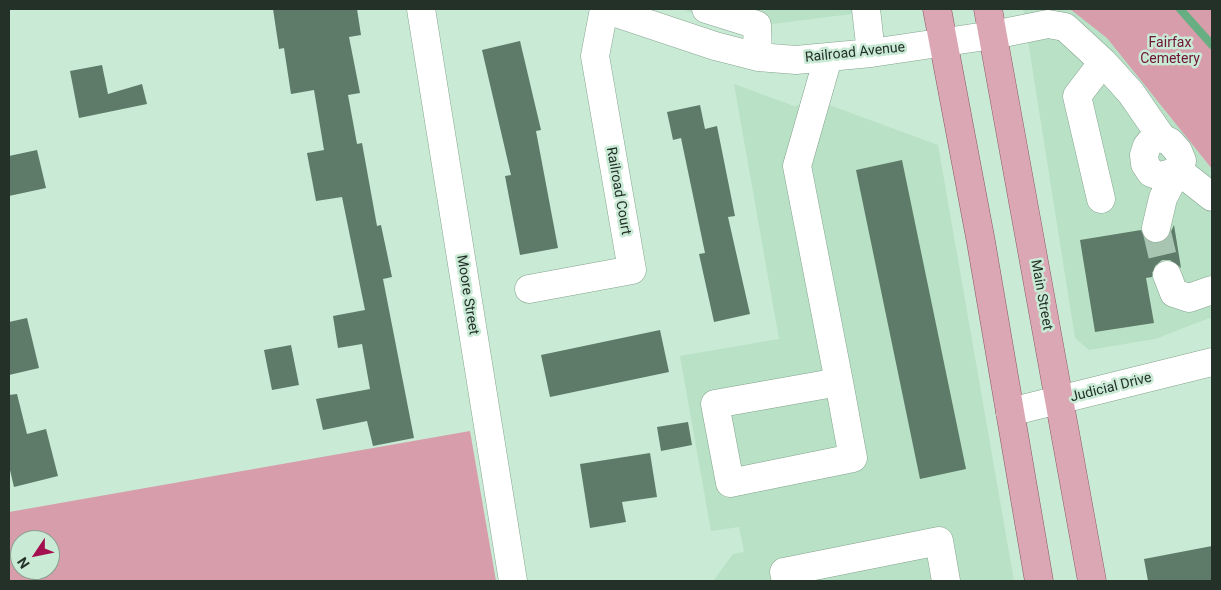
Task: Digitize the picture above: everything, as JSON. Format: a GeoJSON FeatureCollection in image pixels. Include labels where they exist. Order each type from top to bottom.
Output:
{"type":"FeatureCollection","features":[{"type":"Feature","properties":{"kind":"main road"},"geometry":{"type":"LineString","coordinates":[[937,9],[981,242],[1039,581]]}},
{"type":"Feature","properties":{"kind":"main road","name":"Main Street"},"geometry":{"type":"LineString","coordinates":[[988,9],[1061,400],[1092,581]]}},
{"type":"Feature","properties":{"kind":"street","name":"Moore Street"},"geometry":{"type":"LineString","coordinates":[[421,9],[513,581]]}},
{"type":"Feature","properties":{"kind":"street","name":"Railroad Avenue"},"geometry":{"type":"LineString","coordinates":[[604,9],[715,46],[758,57],[796,60],[872,53],[993,35],[1048,24],[1065,27],[1131,93],[1162,138],[1153,140],[1147,146],[1144,155],[1145,164],[1151,172],[1160,176],[1179,171]]}},
{"type":"Feature","properties":{"kind":"street","name":"Railroad Court"},"geometry":{"type":"LineString","coordinates":[[529,289],[632,270],[595,56],[604,9]]}},
{"type":"Feature","properties":{"kind":"street"},"geometry":{"type":"LineString","coordinates":[[706,9],[757,25],[758,57]]}},
{"type":"Feature","properties":{"kind":"street"},"geometry":{"type":"LineString","coordinates":[[866,9],[872,53]]}},
{"type":"Feature","properties":{"kind":"street"},"geometry":{"type":"LineString","coordinates":[[828,58],[798,166],[839,382],[853,458],[730,483],[715,404],[839,382]]}},
{"type":"Feature","properties":{"kind":"street"},"geometry":{"type":"LineString","coordinates":[[1101,199],[1077,96],[1102,62]]}},
{"type":"Feature","properties":{"kind":"street"},"geometry":{"type":"LineString","coordinates":[[1156,228],[1163,198],[1179,171],[1212,197]]}},
{"type":"Feature","properties":{"kind":"street"},"geometry":{"type":"LineString","coordinates":[[1167,275],[1174,293],[1189,298],[1212,290]]}},
{"type":"Feature","properties":{"kind":"street","name":"Judicial Drive"},"geometry":{"type":"LineString","coordinates":[[1010,412],[1212,362]]}},
{"type":"Feature","properties":{"kind":"street"},"geometry":{"type":"LineString","coordinates":[[786,581],[784,572],[939,541],[946,581]]}},
{"type":"Feature","properties":{"kind":"shaded area"},"geometry":{"type":"Polygon","coordinates":[[[682,9],[891,9],[732,29],[682,9]]]}},
{"type":"Feature","properties":{"kind":"shaded area"},"geometry":{"type":"Polygon","coordinates":[[[1023,9],[1070,9],[1107,37],[1212,169],[1212,317],[1155,339],[1089,350],[1075,338],[1023,9]]]}},
{"type":"Feature","properties":{"kind":"shaded area"},"geometry":{"type":"Polygon","coordinates":[[[734,84],[794,106],[821,102],[938,145],[1014,581],[713,581],[733,554],[744,552],[739,527],[711,531],[680,356],[779,339],[734,84]]]}},
{"type":"Feature","properties":{"kind":"green space","name":"Fairfax Cemetery"},"geometry":{"type":"Polygon","coordinates":[[[1070,9],[1212,9],[1212,169],[1107,38],[1070,9]]]}},
{"type":"Feature","properties":{"kind":"green space"},"geometry":{"type":"Polygon","coordinates":[[[470,431],[496,581],[9,581],[9,512],[470,431]]]}},
{"type":"Feature","properties":{"kind":"building"},"geometry":{"type":"Polygon","coordinates":[[[273,9],[357,9],[361,35],[349,37],[360,93],[348,95],[357,144],[362,143],[377,226],[381,225],[392,277],[383,279],[414,438],[373,446],[367,421],[323,430],[316,399],[370,389],[362,344],[338,348],[333,316],[365,310],[342,197],[316,201],[307,153],[324,150],[314,90],[291,94],[284,48],[279,49],[273,9]]]}},
{"type":"Feature","properties":{"kind":"building"},"geometry":{"type":"Polygon","coordinates":[[[520,41],[541,130],[536,131],[558,248],[520,255],[505,176],[511,175],[482,50],[520,41]]]}},
{"type":"Feature","properties":{"kind":"building"},"geometry":{"type":"Polygon","coordinates":[[[102,65],[108,94],[142,84],[147,104],[79,118],[70,71],[102,65]]]}},
{"type":"Feature","properties":{"kind":"building"},"geometry":{"type":"Polygon","coordinates":[[[700,105],[705,129],[717,126],[735,216],[728,217],[750,314],[714,322],[699,254],[705,253],[681,138],[673,140],[667,112],[700,105]]]}},
{"type":"Feature","properties":{"kind":"building"},"geometry":{"type":"Polygon","coordinates":[[[37,150],[46,188],[9,196],[9,156],[37,150]]]}},
{"type":"Feature","properties":{"kind":"building"},"geometry":{"type":"Polygon","coordinates":[[[902,160],[966,469],[920,479],[856,170],[902,160]]]}},
{"type":"Feature","properties":{"kind":"building"},"geometry":{"type":"Polygon","coordinates":[[[1174,225],[1181,268],[1170,260],[1162,260],[1155,266],[1152,277],[1146,278],[1154,323],[1095,332],[1080,240],[1141,230],[1146,240],[1152,243],[1160,243],[1168,238],[1174,225]]]}},
{"type":"Feature","properties":{"kind":"building"},"geometry":{"type":"Polygon","coordinates":[[[27,318],[39,368],[9,375],[9,322],[27,318]]]}},
{"type":"Feature","properties":{"kind":"building"},"geometry":{"type":"Polygon","coordinates":[[[660,330],[669,372],[550,397],[541,355],[660,330]]]}},
{"type":"Feature","properties":{"kind":"building"},"geometry":{"type":"Polygon","coordinates":[[[291,345],[299,385],[272,390],[264,350],[291,345]]]}},
{"type":"Feature","properties":{"kind":"building"},"geometry":{"type":"Polygon","coordinates":[[[17,394],[27,434],[46,429],[58,476],[14,487],[9,466],[9,395],[17,394]]]}},
{"type":"Feature","properties":{"kind":"building"},"geometry":{"type":"Polygon","coordinates":[[[688,422],[692,445],[661,451],[657,427],[688,422]]]}},
{"type":"Feature","properties":{"kind":"building"},"geometry":{"type":"Polygon","coordinates":[[[650,453],[657,497],[622,502],[626,522],[590,528],[580,464],[650,453]]]}},
{"type":"Feature","properties":{"kind":"building"},"geometry":{"type":"Polygon","coordinates":[[[1212,546],[1212,581],[1148,581],[1144,559],[1212,546]]]}},
{"type":"Feature","properties":{"kind":"waterway"},"geometry":{"type":"LineString","coordinates":[[1180,9],[1212,45]]}},
{"type":"Feature","properties":{"kind":"tunnel"},"geometry":{"type":"LineString","coordinates":[[1156,228],[1167,275]]}}]}
